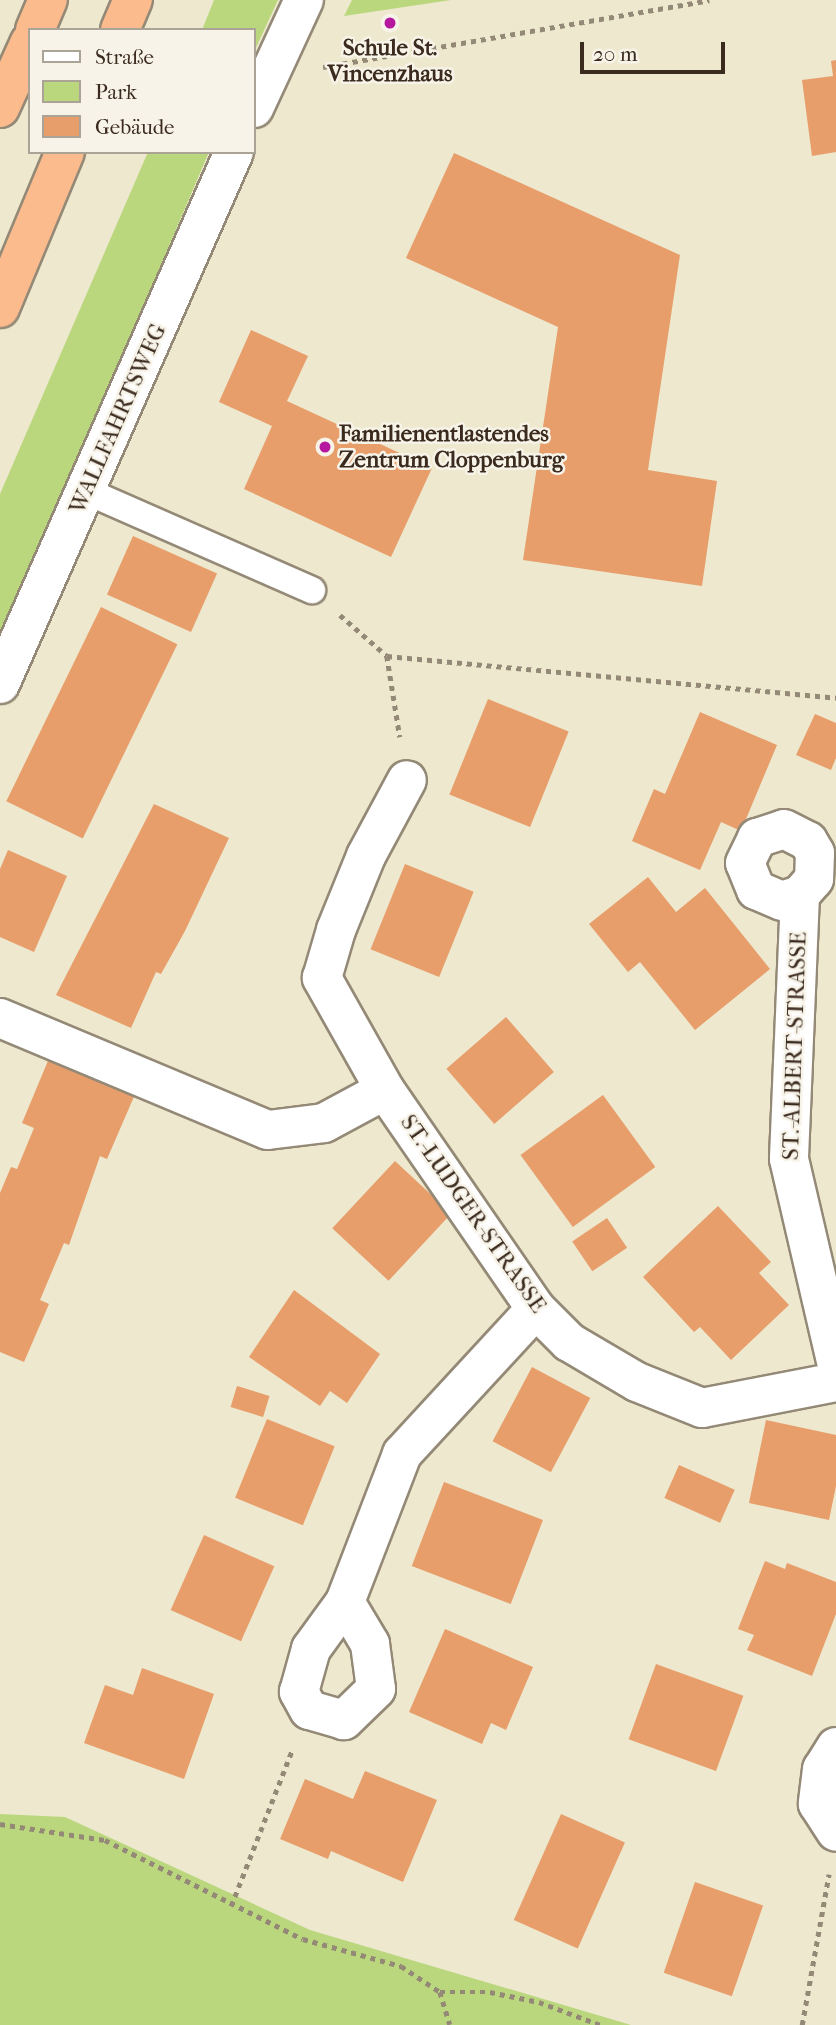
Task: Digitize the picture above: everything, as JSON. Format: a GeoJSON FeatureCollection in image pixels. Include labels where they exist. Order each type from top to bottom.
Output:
{"type":"FeatureCollection","features":[{"type":"Feature","properties":{"kind":"highway"},"geometry":{"type":"LineString","coordinates":[[36,28],[48,0]]}},
{"type":"Feature","properties":{"kind":"highway"},"geometry":{"type":"LineString","coordinates":[[121,28],[133,0]]}},
{"type":"Feature","properties":{"kind":"highway"},"geometry":{"type":"LineString","coordinates":[[0,108],[28,46]]}},
{"type":"Feature","properties":{"kind":"highway"},"geometry":{"type":"LineString","coordinates":[[0,307],[64,154]]}},
{"type":"Feature","properties":{"kind":"street"},"geometry":{"type":"LineString","coordinates":[[261,92],[304,0]]}},
{"type":"Feature","properties":{"kind":"street","name":"WALLFAHRTSWEG"},"geometry":{"type":"LineString","coordinates":[[0,684],[233,154]]}},
{"type":"Feature","properties":{"kind":"street","name":"ST.-LUDGER-STRASSE"},"geometry":{"type":"LineString","coordinates":[[407,780],[366,856],[336,930],[322,978],[386,1090],[536,1308],[569,1342],[637,1382],[702,1408],[836,1382]]}},
{"type":"Feature","properties":{"kind":"street","name":"ST.-ALBERT-STRASSE"},"geometry":{"type":"LineString","coordinates":[[800,895],[789,1160],[836,1361]]}},
{"type":"Feature","properties":{"kind":"street"},"geometry":{"type":"LineString","coordinates":[[0,1018],[268,1130],[324,1123],[386,1090]]}},
{"type":"Feature","properties":{"kind":"street"},"geometry":{"type":"LineString","coordinates":[[345,1602],[370,1644],[376,1689],[344,1720],[309,1710],[299,1692],[311,1649],[345,1602],[402,1454],[536,1308]]}},
{"type":"Feature","properties":{"kind":"street"},"geometry":{"type":"LineString","coordinates":[[833,1849],[818,1804],[822,1769],[836,1747]]}},
{"type":"Feature","properties":{"kind":"lane"},"geometry":{"type":"LineString","coordinates":[[86,491],[312,590]]}},
{"type":"Feature","properties":{"kind":"path"},"geometry":{"type":"LineString","coordinates":[[261,92],[709,0]]}},
{"type":"Feature","properties":{"kind":"path"},"geometry":{"type":"LineString","coordinates":[[312,590],[387,656],[836,698]]}},
{"type":"Feature","properties":{"kind":"path"},"geometry":{"type":"LineString","coordinates":[[387,656],[407,780]]}},
{"type":"Feature","properties":{"kind":"path"},"geometry":{"type":"LineString","coordinates":[[231,1906],[309,1710]]}},
{"type":"Feature","properties":{"kind":"path"},"geometry":{"type":"LineString","coordinates":[[0,1824],[105,1840],[231,1906],[303,1939],[401,1966],[440,1992],[502,1994],[539,2002],[601,2025]]}},
{"type":"Feature","properties":{"kind":"path"},"geometry":{"type":"LineString","coordinates":[[802,2025],[833,1849]]}},
{"type":"Feature","properties":{"kind":"path"},"geometry":{"type":"LineString","coordinates":[[440,1992],[450,2025]]}},
{"type":"Feature","properties":{"kind":"green space"},"geometry":{"type":"Polygon","coordinates":[[[214,0],[278,0],[256,48],[256,28],[203,28],[214,0]]]}},
{"type":"Feature","properties":{"kind":"green space"},"geometry":{"type":"Polygon","coordinates":[[[352,0],[451,0],[344,16],[352,0]]]}},
{"type":"Feature","properties":{"kind":"green space"},"geometry":{"type":"Polygon","coordinates":[[[147,154],[208,154],[0,643],[0,494],[147,154]]]}},
{"type":"Feature","properties":{"kind":"green space"},"geometry":{"type":"Polygon","coordinates":[[[0,1814],[65,1817],[310,1930],[631,2025],[0,2025],[0,1814]]]}},
{"type":"Feature","properties":{"kind":"building"},"geometry":{"type":"Polygon","coordinates":[[[836,60],[836,152],[812,156],[802,80],[833,76],[831,61],[836,60]]]}},
{"type":"Feature","properties":{"kind":"building"},"geometry":{"type":"Polygon","coordinates":[[[454,153],[680,255],[648,470],[717,481],[702,586],[523,560],[558,327],[406,258],[454,153]]]}},
{"type":"Feature","properties":{"kind":"building","name":"Familienentlastendes Zentrum Cloppenburg"},"geometry":{"type":"Polygon","coordinates":[[[251,330],[308,356],[287,401],[432,468],[391,557],[244,489],[272,426],[219,402],[251,330]]]}},
{"type":"Feature","properties":{"kind":"building"},"geometry":{"type":"Polygon","coordinates":[[[133,536],[217,573],[191,632],[107,594],[133,536]]]}},
{"type":"Feature","properties":{"kind":"building"},"geometry":{"type":"Polygon","coordinates":[[[101,607],[177,644],[83,838],[6,801],[101,607]]]}},
{"type":"Feature","properties":{"kind":"building"},"geometry":{"type":"Polygon","coordinates":[[[488,699],[569,732],[530,827],[449,794],[488,699]]]}},
{"type":"Feature","properties":{"kind":"building"},"geometry":{"type":"Polygon","coordinates":[[[700,712],[777,745],[741,831],[721,822],[700,870],[632,841],[654,789],[665,794],[700,712]]]}},
{"type":"Feature","properties":{"kind":"building"},"geometry":{"type":"Polygon","coordinates":[[[815,714],[836,723],[836,758],[831,770],[796,755],[815,714]]]}},
{"type":"Feature","properties":{"kind":"building"},"geometry":{"type":"Polygon","coordinates":[[[154,804],[229,838],[185,931],[161,974],[156,972],[131,1028],[56,995],[154,804]]]}},
{"type":"Feature","properties":{"kind":"building"},"geometry":{"type":"Polygon","coordinates":[[[8,850],[67,876],[34,952],[0,937],[0,869],[8,850]]]}},
{"type":"Feature","properties":{"kind":"building"},"geometry":{"type":"Polygon","coordinates":[[[405,864],[474,892],[439,977],[371,949],[405,864]]]}},
{"type":"Feature","properties":{"kind":"building"},"geometry":{"type":"Polygon","coordinates":[[[648,877],[676,912],[705,888],[770,969],[695,1030],[640,962],[628,972],[589,924],[648,877]]]}},
{"type":"Feature","properties":{"kind":"building"},"geometry":{"type":"Polygon","coordinates":[[[506,1017],[554,1072],[494,1124],[446,1069],[506,1017]]]}},
{"type":"Feature","properties":{"kind":"building"},"geometry":{"type":"Polygon","coordinates":[[[50,1056],[136,1092],[107,1159],[100,1156],[69,1245],[64,1243],[40,1300],[49,1304],[24,1362],[0,1352],[0,1193],[11,1167],[17,1169],[34,1128],[22,1123],[50,1056]]]}},
{"type":"Feature","properties":{"kind":"building"},"geometry":{"type":"Polygon","coordinates":[[[603,1095],[655,1167],[573,1227],[520,1155],[603,1095]]]}},
{"type":"Feature","properties":{"kind":"building"},"geometry":{"type":"Polygon","coordinates":[[[395,1161],[451,1214],[389,1281],[332,1228],[395,1161]]]}},
{"type":"Feature","properties":{"kind":"building"},"geometry":{"type":"Polygon","coordinates":[[[718,1206],[771,1262],[759,1273],[789,1305],[731,1360],[700,1327],[694,1332],[643,1277],[718,1206]]]}},
{"type":"Feature","properties":{"kind":"building"},"geometry":{"type":"Polygon","coordinates":[[[607,1218],[627,1248],[592,1271],[572,1241],[607,1218]]]}},
{"type":"Feature","properties":{"kind":"building"},"geometry":{"type":"Polygon","coordinates":[[[294,1290],[380,1354],[347,1403],[330,1391],[320,1406],[249,1357],[294,1290]]]}},
{"type":"Feature","properties":{"kind":"building"},"geometry":{"type":"Polygon","coordinates":[[[532,1367],[590,1398],[551,1472],[493,1441],[532,1367]]]}},
{"type":"Feature","properties":{"kind":"building"},"geometry":{"type":"Polygon","coordinates":[[[237,1386],[270,1396],[263,1417],[231,1407],[237,1386]]]}},
{"type":"Feature","properties":{"kind":"building"},"geometry":{"type":"Polygon","coordinates":[[[267,1419],[335,1446],[303,1525],[235,1498],[267,1419]]]}},
{"type":"Feature","properties":{"kind":"building"},"geometry":{"type":"Polygon","coordinates":[[[766,1420],[836,1435],[836,1486],[829,1520],[749,1503],[766,1420]]]}},
{"type":"Feature","properties":{"kind":"building"},"geometry":{"type":"Polygon","coordinates":[[[679,1465],[735,1490],[720,1523],[664,1498],[679,1465]]]}},
{"type":"Feature","properties":{"kind":"building"},"geometry":{"type":"Polygon","coordinates":[[[444,1482],[543,1520],[511,1604],[412,1566],[444,1482]]]}},
{"type":"Feature","properties":{"kind":"building"},"geometry":{"type":"Polygon","coordinates":[[[204,1535],[274,1566],[241,1641],[171,1610],[204,1535]]]}},
{"type":"Feature","properties":{"kind":"building"},"geometry":{"type":"Polygon","coordinates":[[[765,1561],[785,1569],[787,1563],[836,1582],[836,1614],[812,1676],[747,1650],[754,1635],[738,1629],[765,1561]]]}},
{"type":"Feature","properties":{"kind":"building"},"geometry":{"type":"Polygon","coordinates":[[[445,1629],[533,1667],[506,1730],[491,1723],[482,1744],[409,1712],[445,1629]]]}},
{"type":"Feature","properties":{"kind":"building"},"geometry":{"type":"Polygon","coordinates":[[[656,1664],[743,1696],[716,1771],[629,1739],[656,1664]]]}},
{"type":"Feature","properties":{"kind":"building"},"geometry":{"type":"Polygon","coordinates":[[[142,1668],[214,1694],[184,1779],[84,1743],[105,1685],[133,1695],[142,1668]]]}},
{"type":"Feature","properties":{"kind":"building"},"geometry":{"type":"Polygon","coordinates":[[[365,1771],[437,1800],[403,1882],[331,1851],[328,1859],[280,1839],[305,1779],[353,1799],[365,1771]]]}},
{"type":"Feature","properties":{"kind":"building"},"geometry":{"type":"Polygon","coordinates":[[[561,1814],[625,1842],[578,1948],[514,1920],[561,1814]]]}},
{"type":"Feature","properties":{"kind":"building"},"geometry":{"type":"Polygon","coordinates":[[[695,1882],[763,1905],[732,1996],[664,1973],[695,1882]]]}},
{"type":"Feature","properties":{"kind":"place","name":"Schule St. Vincenzhaus"},"geometry":{"type":"Point","coordinates":[390,23]}},
{"type":"Feature","properties":{"kind":"place","name":"Familienentlastendes Zentrum Cloppenburg"},"geometry":{"type":"Point","coordinates":[325,447]}}]}
